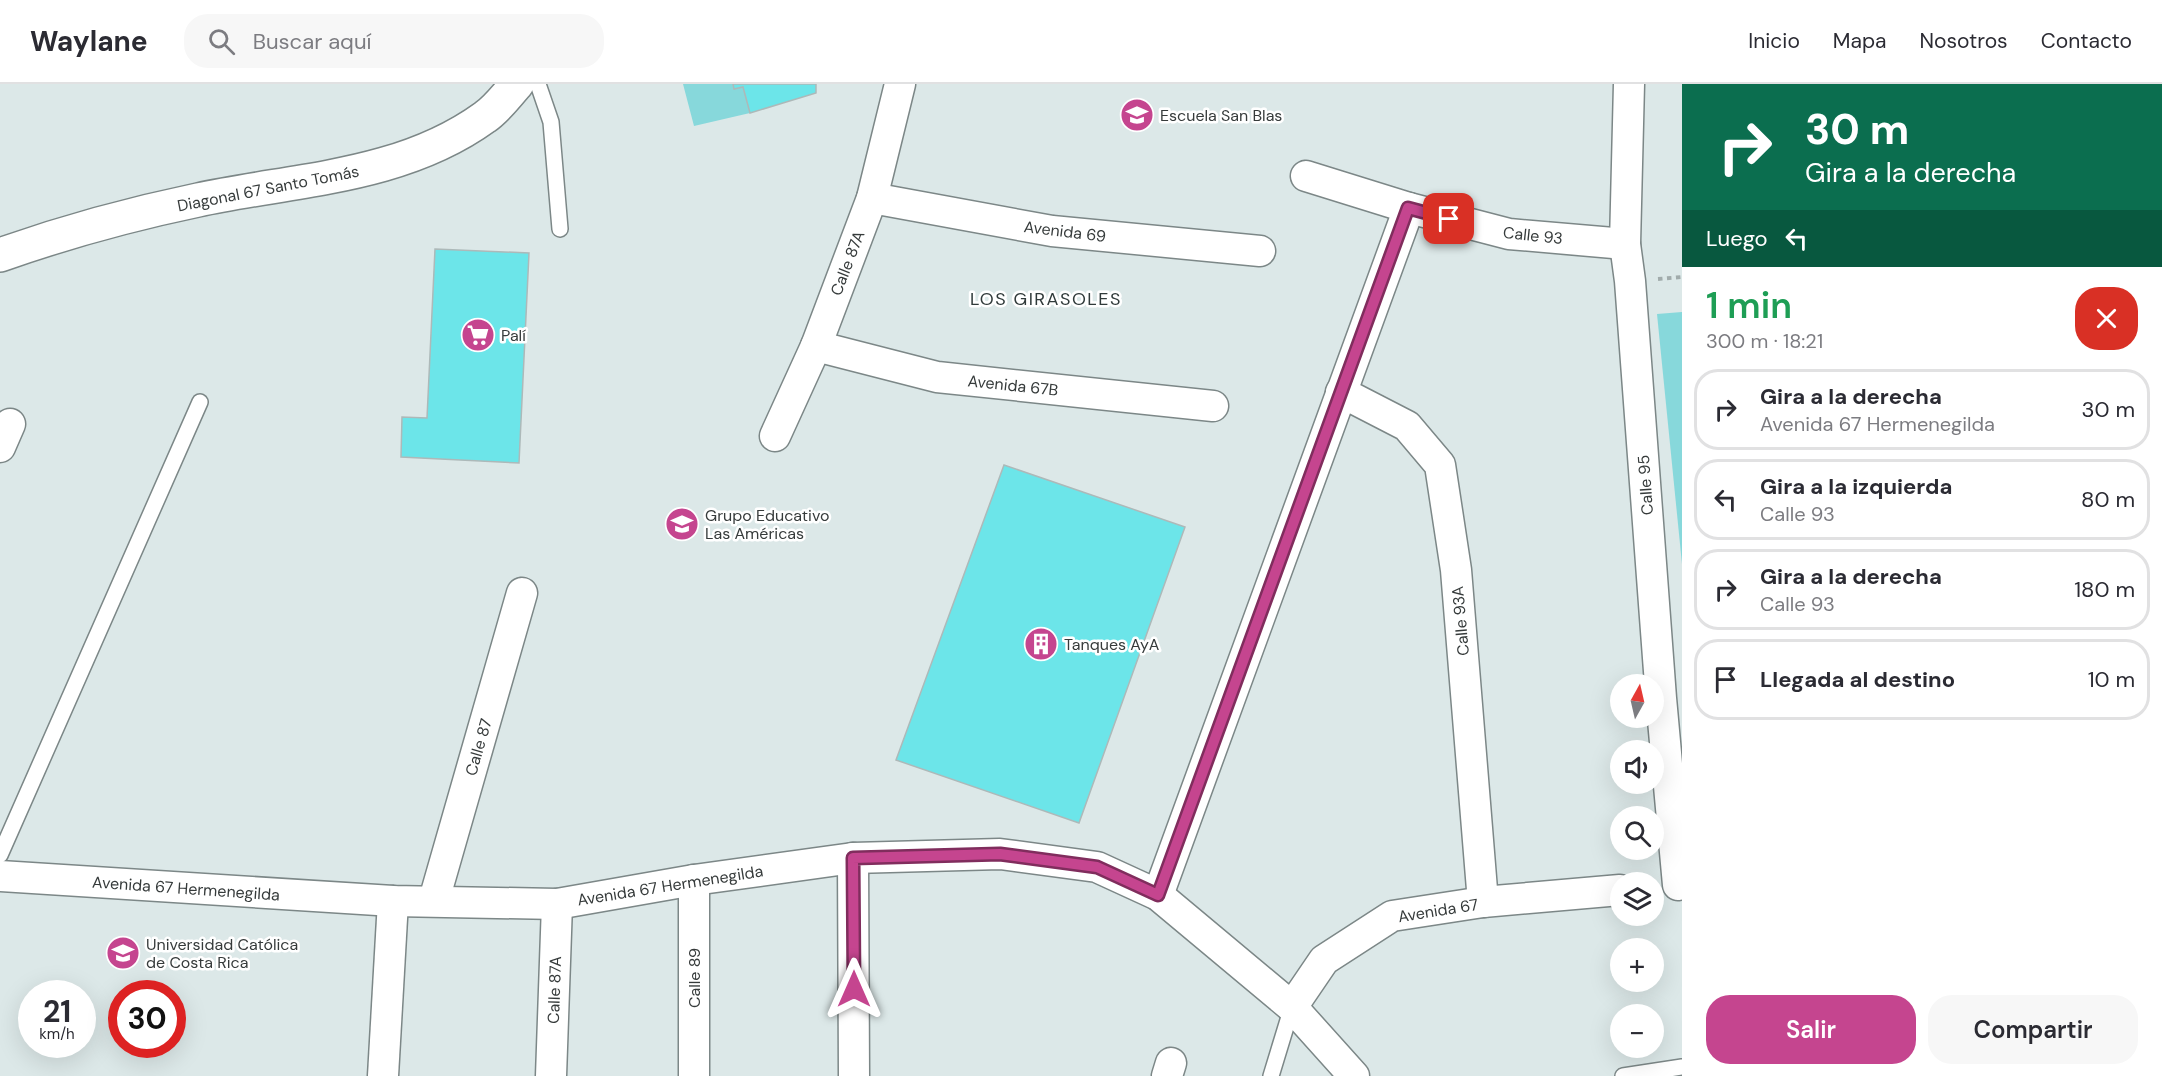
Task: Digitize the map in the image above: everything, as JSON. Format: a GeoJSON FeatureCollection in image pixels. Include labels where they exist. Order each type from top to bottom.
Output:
{"type":"FeatureCollection","features":[{"type":"Feature","properties":{"kind":"main road","name":"Diagonal 67 Santo Tomás"},"geometry":{"type":"LineString","coordinates":[[0,255],[87,226],[198,200],[324,180],[413,156],[486,117],[517,84]]}},
{"type":"Feature","properties":{"kind":"street","name":"Calle 87A"},"geometry":{"type":"LineString","coordinates":[[775,436],[816,346],[872,198],[900,84]]}},
{"type":"Feature","properties":{"kind":"street","name":"Calle 95"},"geometry":{"type":"LineString","coordinates":[[1629,84],[1625,244],[1671,697],[1671,886]]}},
{"type":"Feature","properties":{"kind":"street","name":"Calle 93"},"geometry":{"type":"LineString","coordinates":[[1306,176],[1408,208],[1509,234],[1625,244]]}},
{"type":"Feature","properties":{"kind":"street","name":"Avenida 69"},"geometry":{"type":"LineString","coordinates":[[872,198],[1052,231],[1260,251]]}},
{"type":"Feature","properties":{"kind":"street"},"geometry":{"type":"LineString","coordinates":[[1158,895],[1408,208]]}},
{"type":"Feature","properties":{"kind":"street","name":"Avenida 67B"},"geometry":{"type":"LineString","coordinates":[[816,346],[937,376],[1213,406]]}},
{"type":"Feature","properties":{"kind":"street","name":"Calle 93A"},"geometry":{"type":"LineString","coordinates":[[1341,392],[1407,426],[1440,465],[1456,570],[1483,902]]}},
{"type":"Feature","properties":{"kind":"street","name":"Calle 87"},"geometry":{"type":"LineString","coordinates":[[434,900],[522,593]]}},
{"type":"Feature","properties":{"kind":"street","name":"Avenida 67 Hermenegilda"},"geometry":{"type":"LineString","coordinates":[[0,876],[393,901],[557,904],[694,880],[853,858],[1000,854],[1097,867],[1158,895],[1292,1007],[1354,1076]]}},
{"type":"Feature","properties":{"kind":"street"},"geometry":{"type":"LineString","coordinates":[[853,858],[854,1076]]}},
{"type":"Feature","properties":{"kind":"street","name":"Calle 89"},"geometry":{"type":"LineString","coordinates":[[694,880],[694,1076]]}},
{"type":"Feature","properties":{"kind":"street","name":"Avenida 67"},"geometry":{"type":"LineString","coordinates":[[1292,1007],[1324,960],[1392,916],[1483,902],[1610,891]]}},
{"type":"Feature","properties":{"kind":"street"},"geometry":{"type":"LineString","coordinates":[[383,1076],[393,901]]}},
{"type":"Feature","properties":{"kind":"street","name":"Calle 87A"},"geometry":{"type":"LineString","coordinates":[[551,1076],[557,904]]}},
{"type":"Feature","properties":{"kind":"lane"},"geometry":{"type":"LineString","coordinates":[[538,84],[550,122],[560,229]]}},
{"type":"Feature","properties":{"kind":"lane"},"geometry":{"type":"LineString","coordinates":[[0,855],[200,402]]}},
{"type":"Feature","properties":{"kind":"lane"},"geometry":{"type":"LineString","coordinates":[[1271,1076],[1292,1007]]}},
{"type":"Feature","properties":{"kind":"lane"},"geometry":{"type":"LineString","coordinates":[[1623,1076],[1682,1067]]}},
{"type":"Feature","properties":{"kind":"shaded area"},"geometry":{"type":"Polygon","coordinates":[[[683,84],[733,84],[735,89],[743,87],[750,113],[694,126],[683,84]]]}},
{"type":"Feature","properties":{"kind":"shaded area"},"geometry":{"type":"Polygon","coordinates":[[[1682,312],[1682,564],[1657,314],[1682,312]]]}},
{"type":"Feature","properties":{"kind":"building"},"geometry":{"type":"Polygon","coordinates":[[[733,84],[816,84],[816,93],[750,113],[743,87],[734,89],[733,84]]]}},
{"type":"Feature","properties":{"kind":"building","name":"Palí"},"geometry":{"type":"Polygon","coordinates":[[[435,249],[529,253],[519,463],[401,457],[402,417],[427,418],[435,249]]]}},
{"type":"Feature","properties":{"kind":"building","name":"Tanques AyA"},"geometry":{"type":"Polygon","coordinates":[[[1004,465],[1185,527],[1079,823],[896,760],[1004,465]]]}},
{"type":"Feature","properties":{"kind":"place","name":"Escuela San Blas"},"geometry":{"type":"Point","coordinates":[1137,115]}},
{"type":"Feature","properties":{"kind":"place","name":"Palí"},"geometry":{"type":"Point","coordinates":[478,335]}},
{"type":"Feature","properties":{"kind":"place","name":"Grupo Educativo Las Américas"},"geometry":{"type":"Point","coordinates":[682,524]}},
{"type":"Feature","properties":{"kind":"place","name":"Tanques AyA"},"geometry":{"type":"Point","coordinates":[1041,644]}},
{"type":"Feature","properties":{"kind":"place","name":"Universidad Católica de Costa Rica"},"geometry":{"type":"Point","coordinates":[123,953]}},
{"type":"Feature","properties":{"kind":"district","name":"LOS GIRASOLES"},"geometry":{"type":"Point","coordinates":[1046,299]}},
{"type":"Feature","properties":{"kind":"route"},"geometry":{"type":"LineString","coordinates":[[854,989],[853,858],[1000,854],[1097,867],[1158,895],[1408,208],[1449,219]]}}]}
